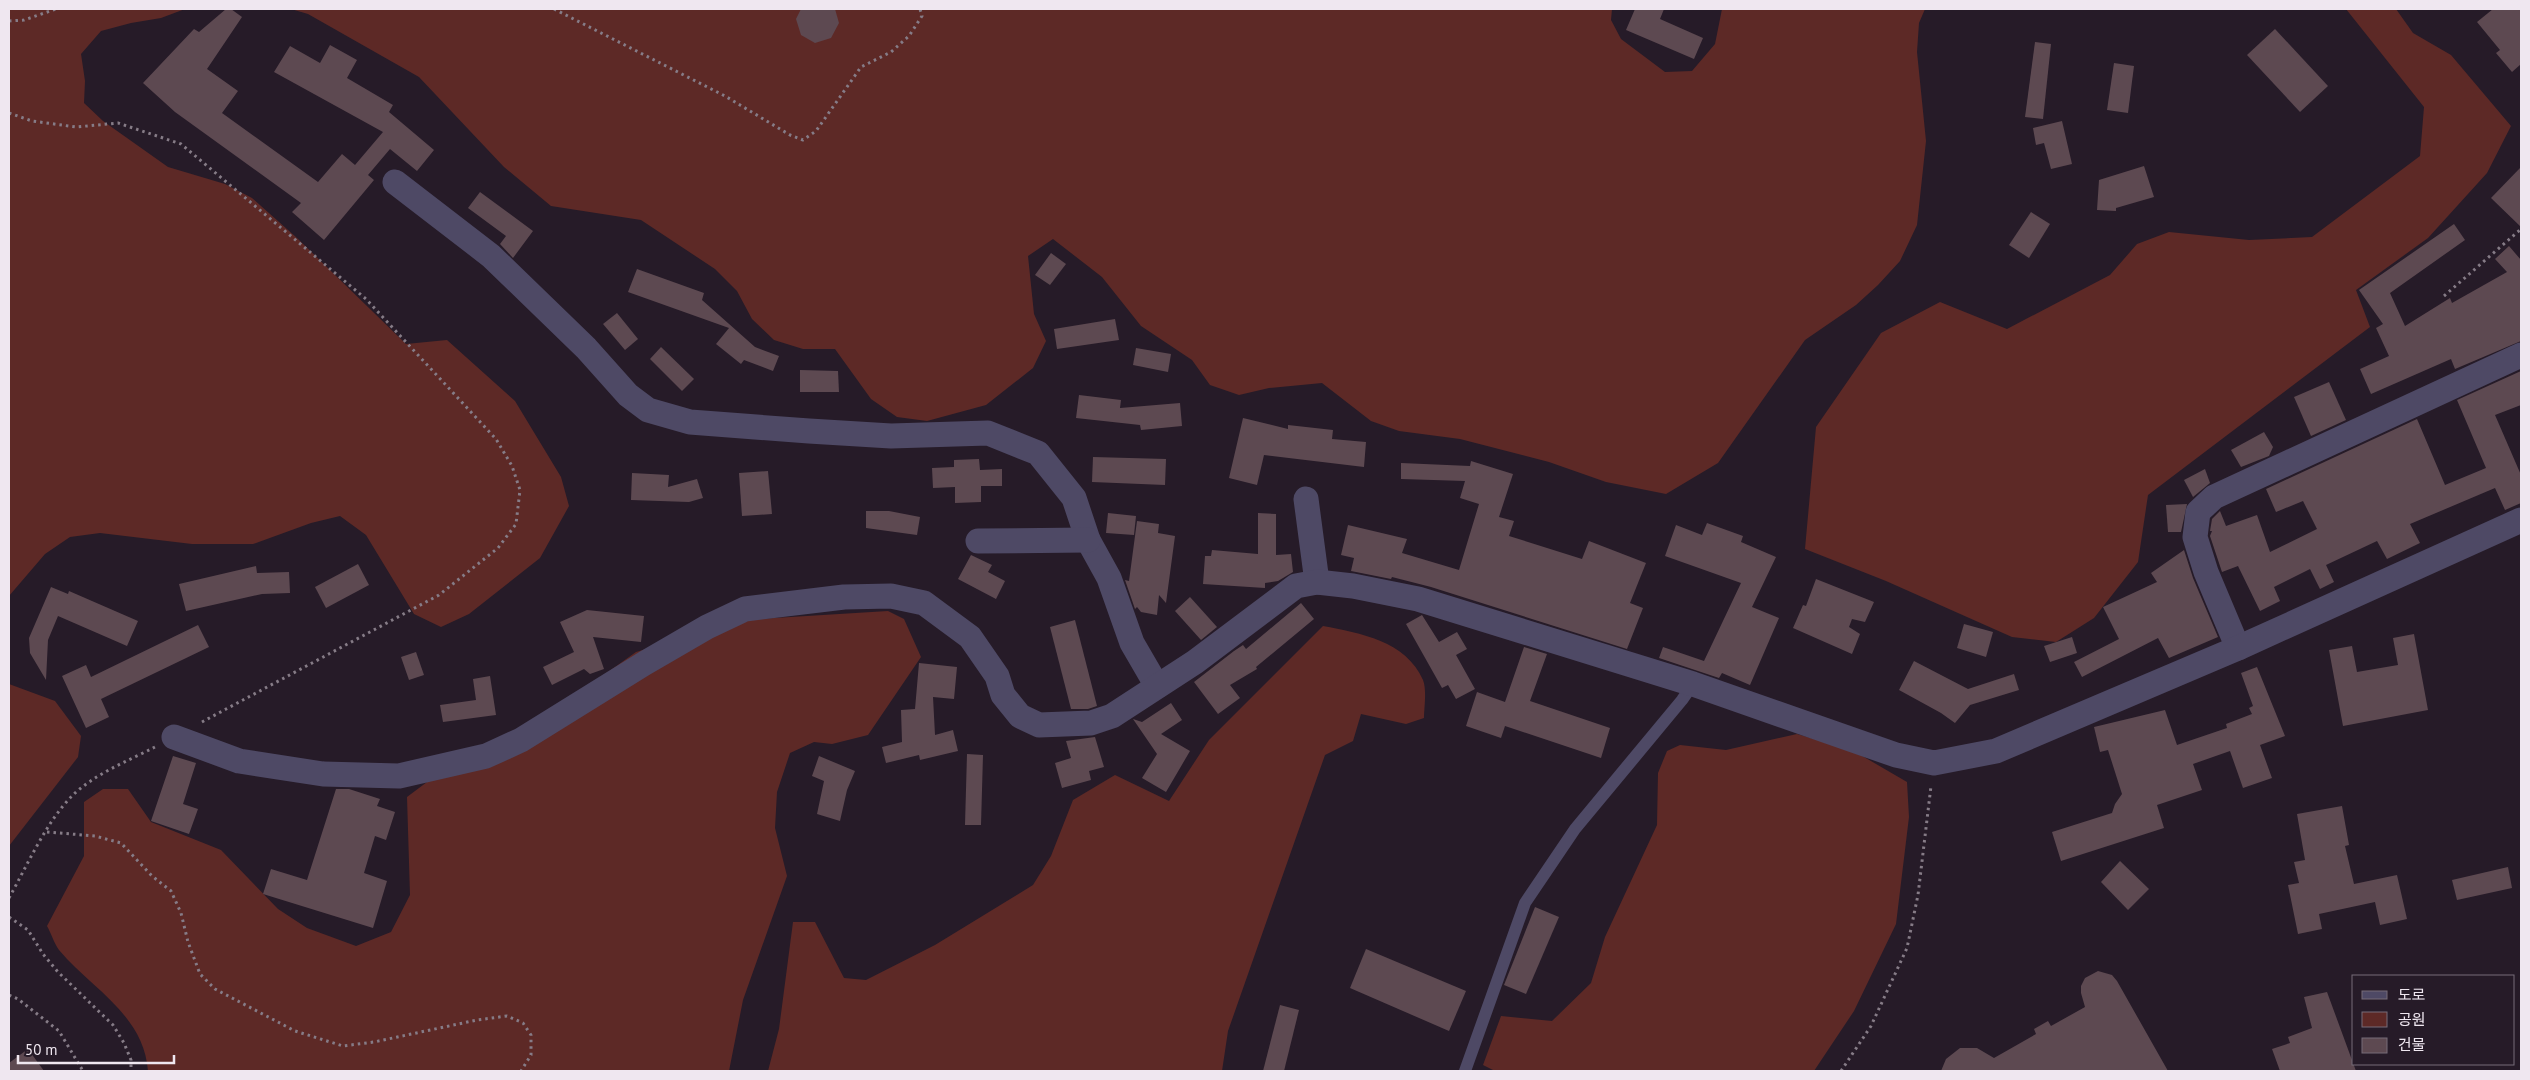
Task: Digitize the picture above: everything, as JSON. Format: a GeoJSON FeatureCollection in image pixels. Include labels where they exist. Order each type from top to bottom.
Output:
{"type":"FeatureCollection","features":[{"type":"Feature","properties":{"kind":"street"},"geometry":{"type":"LineString","coordinates":[[395,182],[490,256],[586,348],[628,394],[648,410],[690,422],[809,431],[891,436],[988,433],[1038,453],[1074,498],[1088,540],[1109,578],[1132,643],[1157,686]]}},
{"type":"Feature","properties":{"kind":"street"},"geometry":{"type":"LineString","coordinates":[[2238,648],[2206,572],[2195,537],[2198,512],[2214,497],[2521,355]]}},
{"type":"Feature","properties":{"kind":"street"},"geometry":{"type":"LineString","coordinates":[[1306,499],[1318,582]]}},
{"type":"Feature","properties":{"kind":"street"},"geometry":{"type":"LineString","coordinates":[[174,737],[239,761],[323,774],[399,776],[486,756],[521,740],[707,627],[745,609],[844,597],[891,596],[924,603],[970,637],[996,676],[1003,695],[1020,716],[1039,725],[1091,723],[1112,716],[1195,662],[1296,586],[1318,582],[1353,586],[1418,599],[1693,684],[1896,755],[1934,763],[1996,751],[2238,648],[2521,520]]}},
{"type":"Feature","properties":{"kind":"street"},"geometry":{"type":"LineString","coordinates":[[978,541],[1088,540]]}},
{"type":"Feature","properties":{"kind":"lane"},"geometry":{"type":"LineString","coordinates":[[1465,1071],[1525,903],[1574,828],[1682,700],[1693,684]]}},
{"type":"Feature","properties":{"kind":"path"},"geometry":{"type":"LineString","coordinates":[[9,21],[24,20],[56,9]]}},
{"type":"Feature","properties":{"kind":"path"},"geometry":{"type":"LineString","coordinates":[[554,9],[726,96],[790,135],[803,140],[816,131],[861,67],[891,52],[909,36],[922,16],[920,9]]}},
{"type":"Feature","properties":{"kind":"path"},"geometry":{"type":"LineString","coordinates":[[9,113],[32,121],[76,127],[118,123],[181,144],[366,299],[496,439],[512,466],[520,490],[516,524],[498,548],[439,594],[95,779],[72,796],[47,832],[9,898]]}},
{"type":"Feature","properties":{"kind":"path"},"geometry":{"type":"LineString","coordinates":[[2444,296],[2521,229]]}},
{"type":"Feature","properties":{"kind":"path"},"geometry":{"type":"LineString","coordinates":[[1841,1071],[1871,1026],[1907,948],[1918,895],[1934,763]]}},
{"type":"Feature","properties":{"kind":"path"},"geometry":{"type":"LineString","coordinates":[[47,832],[95,836],[121,844],[152,876],[171,891],[181,913],[188,942],[200,974],[215,989],[295,1031],[342,1046],[374,1042],[477,1020],[507,1016],[523,1023],[531,1035],[531,1055],[521,1071]]}},
{"type":"Feature","properties":{"kind":"path"},"geometry":{"type":"LineString","coordinates":[[9,917],[28,930],[43,954],[58,972],[113,1025],[124,1043],[131,1060],[131,1071]]}},
{"type":"Feature","properties":{"kind":"path"},"geometry":{"type":"LineString","coordinates":[[9,995],[18,999],[59,1032],[83,1071]]}},
{"type":"Feature","properties":{"kind":"green space"},"geometry":{"type":"Polygon","coordinates":[[[9,9],[185,9],[161,18],[101,31],[81,54],[85,81],[84,103],[103,121],[168,167],[225,184],[252,198],[297,238],[406,344],[447,340],[515,401],[561,477],[569,506],[540,558],[469,614],[441,627],[414,614],[366,535],[340,516],[311,523],[253,544],[192,544],[100,533],[70,537],[45,554],[9,596],[9,9]]]}},
{"type":"Feature","properties":{"kind":"green space"},"geometry":{"type":"Polygon","coordinates":[[[291,9],[1612,9],[1611,20],[1621,39],[1665,72],[1692,71],[1715,44],[1722,9],[1925,9],[1919,23],[1917,52],[1926,141],[1917,225],[1900,261],[1856,305],[1805,340],[1718,463],[1666,494],[1606,482],[1549,462],[1460,439],[1399,431],[1371,421],[1322,383],[1269,388],[1239,395],[1210,385],[1192,360],[1141,326],[1102,277],[1053,239],[1028,256],[1034,314],[1046,341],[1033,368],[986,405],[927,421],[897,417],[871,399],[835,349],[803,349],[774,340],[752,319],[737,291],[715,269],[641,220],[551,206],[504,167],[419,77],[308,14],[291,9]]]}},
{"type":"Feature","properties":{"kind":"green space"},"geometry":{"type":"Polygon","coordinates":[[[2346,9],[2396,9],[2413,33],[2451,55],[2511,126],[2487,173],[2428,238],[2356,290],[2370,327],[2148,495],[2138,562],[2094,618],[2056,642],[2012,637],[1886,581],[1805,549],[1816,427],[1881,333],[1940,302],[2007,329],[2110,275],[2137,244],[2169,232],[2249,240],[2312,237],[2420,156],[2424,107],[2346,9]]]}},
{"type":"Feature","properties":{"kind":"green space"},"geometry":{"type":"Polygon","coordinates":[[[888,611],[904,619],[921,657],[868,735],[832,744],[814,742],[790,753],[777,792],[775,828],[787,876],[743,1000],[729,1071],[148,1071],[144,1051],[137,1034],[127,1018],[59,950],[47,926],[84,856],[84,802],[103,789],[128,789],[151,822],[221,850],[278,909],[307,928],[356,946],[391,932],[410,895],[407,797],[431,779],[482,762],[636,652],[743,620],[888,611]]]}},
{"type":"Feature","properties":{"kind":"green space"},"geometry":{"type":"Polygon","coordinates":[[[1323,626],[1352,632],[1380,641],[1405,656],[1423,680],[1425,694],[1424,718],[1406,724],[1361,714],[1353,741],[1325,755],[1228,1031],[1222,1071],[768,1071],[779,1029],[793,922],[815,922],[844,978],[866,980],[935,945],[1033,885],[1051,856],[1073,800],[1115,775],[1169,801],[1209,740],[1323,626]]]}},
{"type":"Feature","properties":{"kind":"green space"},"geometry":{"type":"Polygon","coordinates":[[[9,684],[55,701],[81,736],[78,757],[9,846],[9,684]]]}},
{"type":"Feature","properties":{"kind":"green space"},"geometry":{"type":"Polygon","coordinates":[[[1797,734],[1852,750],[1907,782],[1909,817],[1896,924],[1854,1011],[1814,1071],[1495,1071],[1483,1065],[1501,1016],[1552,1021],[1591,983],[1605,937],[1657,825],[1658,773],[1667,751],[1680,745],[1726,750],[1797,734]]]}},
{"type":"Feature","properties":{"kind":"building"},"geometry":{"type":"Polygon","coordinates":[[[226,9],[231,9],[242,17],[207,69],[238,91],[222,113],[318,182],[342,154],[355,165],[383,132],[274,72],[290,46],[320,63],[330,45],[357,60],[347,78],[393,105],[389,112],[434,150],[417,171],[390,149],[368,175],[374,180],[324,240],[292,212],[301,203],[175,112],[143,83],[194,29],[199,32],[226,9]]]}},
{"type":"Feature","properties":{"kind":"building"},"geometry":{"type":"Polygon","coordinates":[[[801,9],[835,9],[839,23],[831,38],[815,43],[801,35],[796,19],[801,9]]]}},
{"type":"Feature","properties":{"kind":"building"},"geometry":{"type":"Polygon","coordinates":[[[1635,9],[1664,9],[1660,19],[1703,38],[1694,59],[1626,30],[1635,9]]]}},
{"type":"Feature","properties":{"kind":"building"},"geometry":{"type":"Polygon","coordinates":[[[2493,9],[2521,9],[2521,64],[2512,72],[2496,53],[2500,50],[2477,22],[2493,9]]]}},
{"type":"Feature","properties":{"kind":"building"},"geometry":{"type":"Polygon","coordinates":[[[2275,29],[2328,86],[2300,112],[2247,55],[2275,29]]]}},
{"type":"Feature","properties":{"kind":"building"},"geometry":{"type":"Polygon","coordinates":[[[2035,42],[2051,44],[2043,119],[2025,117],[2035,42]]]}},
{"type":"Feature","properties":{"kind":"building"},"geometry":{"type":"Polygon","coordinates":[[[2114,63],[2134,66],[2128,113],[2107,110],[2114,63]]]}},
{"type":"Feature","properties":{"kind":"building"},"geometry":{"type":"Polygon","coordinates":[[[2062,121],[2072,164],[2051,169],[2044,143],[2036,145],[2033,128],[2062,121]]]}},
{"type":"Feature","properties":{"kind":"building"},"geometry":{"type":"Polygon","coordinates":[[[2144,166],[2154,197],[2116,208],[2116,211],[2097,210],[2099,180],[2144,166]]]}},
{"type":"Feature","properties":{"kind":"building"},"geometry":{"type":"Polygon","coordinates":[[[2521,167],[2521,227],[2491,198],[2521,167]]]}},
{"type":"Feature","properties":{"kind":"building"},"geometry":{"type":"Polygon","coordinates":[[[480,192],[533,231],[513,258],[500,244],[506,236],[468,208],[480,192]]]}},
{"type":"Feature","properties":{"kind":"building"},"geometry":{"type":"Polygon","coordinates":[[[2031,212],[2050,224],[2029,258],[2009,245],[2031,212]]]}},
{"type":"Feature","properties":{"kind":"building"},"geometry":{"type":"Polygon","coordinates":[[[2454,224],[2465,240],[2390,293],[2405,326],[2450,298],[2452,303],[2507,272],[2495,259],[2509,246],[2521,260],[2521,341],[2455,369],[2451,359],[2371,394],[2360,369],[2389,356],[2376,328],[2383,324],[2359,290],[2454,224]]]}},
{"type":"Feature","properties":{"kind":"building"},"geometry":{"type":"Polygon","coordinates":[[[1051,253],[1066,264],[1050,285],[1035,275],[1051,253]]]}},
{"type":"Feature","properties":{"kind":"building"},"geometry":{"type":"Polygon","coordinates":[[[637,269],[704,293],[702,300],[755,347],[779,356],[773,371],[744,360],[741,364],[716,344],[729,328],[628,292],[637,269]]]}},
{"type":"Feature","properties":{"kind":"building"},"geometry":{"type":"Polygon","coordinates":[[[617,313],[638,339],[625,350],[603,324],[617,313]]]}},
{"type":"Feature","properties":{"kind":"building"},"geometry":{"type":"Polygon","coordinates":[[[1115,319],[1119,340],[1057,349],[1054,329],[1115,319]]]}},
{"type":"Feature","properties":{"kind":"building"},"geometry":{"type":"Polygon","coordinates":[[[661,347],[694,379],[682,391],[650,359],[661,347]]]}},
{"type":"Feature","properties":{"kind":"building"},"geometry":{"type":"Polygon","coordinates":[[[1136,348],[1171,354],[1168,372],[1133,365],[1136,348]]]}},
{"type":"Feature","properties":{"kind":"building"},"geometry":{"type":"Polygon","coordinates":[[[800,370],[838,371],[839,392],[800,392],[800,370]]]}},
{"type":"Feature","properties":{"kind":"building"},"geometry":{"type":"Polygon","coordinates":[[[2521,371],[2521,405],[2495,415],[2521,475],[2521,503],[2505,510],[2495,488],[2410,524],[2420,543],[2387,559],[2377,541],[2326,565],[2334,582],[2320,589],[2310,569],[2274,587],[2280,601],[2260,611],[2238,566],[2222,572],[2210,536],[2212,519],[2220,511],[2226,526],[2257,515],[2270,552],[2317,529],[2303,501],[2276,512],[2266,489],[2417,419],[2445,485],[2486,468],[2457,400],[2521,371]]]}},
{"type":"Feature","properties":{"kind":"building"},"geometry":{"type":"Polygon","coordinates":[[[2329,382],[2346,420],[2311,436],[2294,397],[2329,382]]]}},
{"type":"Feature","properties":{"kind":"building"},"geometry":{"type":"Polygon","coordinates":[[[1079,395],[1121,400],[1120,408],[1180,403],[1182,426],[1141,430],[1140,425],[1076,418],[1079,395]]]}},
{"type":"Feature","properties":{"kind":"building"},"geometry":{"type":"Polygon","coordinates":[[[1243,418],[1288,429],[1288,425],[1333,430],[1332,439],[1366,442],[1364,467],[1264,455],[1257,485],[1229,478],[1243,418]]]}},
{"type":"Feature","properties":{"kind":"building"},"geometry":{"type":"Polygon","coordinates":[[[2264,432],[2273,447],[2269,456],[2241,467],[2231,450],[2264,432]]]}},
{"type":"Feature","properties":{"kind":"building"},"geometry":{"type":"Polygon","coordinates":[[[1093,457],[1166,459],[1165,485],[1092,482],[1093,457]]]}},
{"type":"Feature","properties":{"kind":"building"},"geometry":{"type":"Polygon","coordinates":[[[979,459],[980,470],[1002,469],[1002,486],[981,486],[981,502],[955,503],[955,487],[933,488],[932,468],[954,467],[954,460],[979,459]]]}},
{"type":"Feature","properties":{"kind":"building"},"geometry":{"type":"Polygon","coordinates":[[[1471,461],[1513,474],[1499,517],[1514,521],[1509,536],[1582,559],[1589,541],[1646,563],[1630,603],[1643,608],[1627,649],[1431,587],[1392,577],[1391,579],[1351,571],[1354,558],[1341,555],[1348,525],[1407,539],[1402,553],[1459,570],[1479,504],[1460,498],[1465,481],[1401,479],[1401,463],[1470,466],[1471,461]]]}},
{"type":"Feature","properties":{"kind":"building"},"geometry":{"type":"Polygon","coordinates":[[[2205,469],[2210,483],[2193,497],[2184,480],[2205,469]]]}},
{"type":"Feature","properties":{"kind":"building"},"geometry":{"type":"Polygon","coordinates":[[[768,471],[772,514],[742,516],[739,473],[768,471]]]}},
{"type":"Feature","properties":{"kind":"building"},"geometry":{"type":"Polygon","coordinates":[[[632,473],[669,475],[668,487],[697,479],[703,498],[689,502],[631,500],[632,473]]]}},
{"type":"Feature","properties":{"kind":"building"},"geometry":{"type":"Polygon","coordinates":[[[2187,504],[2181,532],[2168,532],[2166,505],[2187,504]]]}},
{"type":"Feature","properties":{"kind":"building"},"geometry":{"type":"Polygon","coordinates":[[[866,511],[889,511],[920,517],[917,535],[866,528],[866,511]]]}},
{"type":"Feature","properties":{"kind":"building"},"geometry":{"type":"Polygon","coordinates":[[[1108,513],[1136,516],[1134,535],[1106,533],[1108,513]]]}},
{"type":"Feature","properties":{"kind":"building"},"geometry":{"type":"Polygon","coordinates":[[[1258,513],[1276,514],[1276,555],[1291,554],[1293,572],[1278,581],[1265,583],[1265,588],[1203,584],[1205,556],[1211,556],[1212,550],[1258,554],[1258,513]]]}},
{"type":"Feature","properties":{"kind":"building"},"geometry":{"type":"Polygon","coordinates":[[[1137,521],[1159,524],[1158,533],[1175,536],[1166,603],[1159,595],[1157,615],[1141,612],[1137,607],[1135,609],[1125,580],[1129,581],[1137,521]]]}},
{"type":"Feature","properties":{"kind":"building"},"geometry":{"type":"Polygon","coordinates":[[[1707,523],[1743,536],[1741,542],[1776,557],[1752,607],[1779,618],[1750,685],[1722,673],[1719,678],[1659,658],[1663,647],[1704,661],[1741,583],[1665,556],[1676,525],[1702,535],[1707,523]]]}},
{"type":"Feature","properties":{"kind":"building"},"geometry":{"type":"Polygon","coordinates":[[[2184,550],[2193,578],[2218,637],[2169,658],[2158,638],[2082,677],[2074,662],[2119,639],[2103,607],[2157,582],[2151,573],[2184,550]]]}},
{"type":"Feature","properties":{"kind":"building"},"geometry":{"type":"Polygon","coordinates":[[[971,555],[992,565],[988,572],[1005,581],[996,599],[958,579],[971,555]]]}},
{"type":"Feature","properties":{"kind":"building"},"geometry":{"type":"Polygon","coordinates":[[[358,564],[369,585],[326,608],[315,587],[358,564]]]}},
{"type":"Feature","properties":{"kind":"building"},"geometry":{"type":"Polygon","coordinates":[[[256,566],[257,573],[289,572],[290,593],[262,594],[186,611],[179,584],[256,566]]]}},
{"type":"Feature","properties":{"kind":"building"},"geometry":{"type":"Polygon","coordinates":[[[1816,579],[1874,602],[1865,622],[1852,619],[1849,627],[1860,634],[1852,654],[1793,628],[1803,605],[1806,606],[1816,579]]]}},
{"type":"Feature","properties":{"kind":"building"},"geometry":{"type":"Polygon","coordinates":[[[51,587],[68,594],[69,591],[138,621],[127,646],[58,616],[48,640],[46,680],[30,653],[29,638],[51,587]]]}},
{"type":"Feature","properties":{"kind":"building"},"geometry":{"type":"Polygon","coordinates":[[[1190,597],[1217,627],[1201,640],[1175,611],[1190,597]]]}},
{"type":"Feature","properties":{"kind":"building"},"geometry":{"type":"Polygon","coordinates":[[[1301,603],[1314,619],[1256,667],[1257,669],[1230,685],[1240,698],[1218,714],[1194,682],[1243,645],[1246,649],[1301,603]]]}},
{"type":"Feature","properties":{"kind":"building"},"geometry":{"type":"Polygon","coordinates":[[[587,610],[644,616],[641,642],[593,637],[604,669],[590,674],[584,669],[552,685],[543,667],[574,652],[560,622],[587,610]]]}},
{"type":"Feature","properties":{"kind":"building"},"geometry":{"type":"Polygon","coordinates":[[[1422,615],[1439,642],[1457,632],[1467,649],[1456,655],[1475,689],[1456,699],[1448,685],[1442,688],[1406,624],[1422,615]]]}},
{"type":"Feature","properties":{"kind":"building"},"geometry":{"type":"Polygon","coordinates":[[[1075,620],[1097,706],[1088,709],[1071,709],[1050,627],[1075,620]]]}},
{"type":"Feature","properties":{"kind":"building"},"geometry":{"type":"Polygon","coordinates":[[[1964,624],[1993,632],[1986,657],[1957,648],[1964,624]]]}},
{"type":"Feature","properties":{"kind":"building"},"geometry":{"type":"Polygon","coordinates":[[[198,625],[209,647],[101,699],[109,717],[86,728],[62,676],[86,665],[91,677],[198,625]]]}},
{"type":"Feature","properties":{"kind":"building"},"geometry":{"type":"Polygon","coordinates":[[[2414,634],[2428,710],[2343,726],[2329,650],[2352,646],[2357,672],[2398,665],[2393,638],[2414,634]]]}},
{"type":"Feature","properties":{"kind":"building"},"geometry":{"type":"Polygon","coordinates":[[[2072,637],[2077,653],[2050,662],[2044,646],[2072,637]]]}},
{"type":"Feature","properties":{"kind":"building"},"geometry":{"type":"Polygon","coordinates":[[[1524,647],[1547,654],[1530,701],[1610,728],[1601,758],[1505,726],[1501,738],[1466,726],[1477,692],[1505,702],[1524,647]]]}},
{"type":"Feature","properties":{"kind":"building"},"geometry":{"type":"Polygon","coordinates":[[[416,652],[424,675],[409,680],[401,657],[416,652]]]}},
{"type":"Feature","properties":{"kind":"building"},"geometry":{"type":"Polygon","coordinates":[[[1914,661],[1968,689],[2014,674],[2019,690],[1970,705],[1955,723],[1941,713],[1899,690],[1914,661]]]}},
{"type":"Feature","properties":{"kind":"building"},"geometry":{"type":"Polygon","coordinates":[[[919,663],[957,667],[954,699],[933,697],[935,735],[953,730],[958,751],[920,760],[919,755],[886,763],[882,747],[902,742],[901,710],[915,709],[919,663]]]}},
{"type":"Feature","properties":{"kind":"building"},"geometry":{"type":"Polygon","coordinates":[[[2257,667],[2285,736],[2260,745],[2272,778],[2243,788],[2230,751],[2193,764],[2202,790],[2157,805],[2164,828],[2061,861],[2052,832],[2112,813],[2115,804],[2122,794],[2108,750],[2100,752],[2094,727],[2165,710],[2177,745],[2227,728],[2226,724],[2252,714],[2249,708],[2253,706],[2241,673],[2257,667]]]}},
{"type":"Feature","properties":{"kind":"building"},"geometry":{"type":"Polygon","coordinates":[[[490,676],[496,715],[443,722],[440,705],[476,700],[473,679],[490,676]]]}},
{"type":"Feature","properties":{"kind":"building"},"geometry":{"type":"Polygon","coordinates":[[[1171,703],[1182,720],[1161,734],[1190,751],[1166,792],[1142,778],[1157,754],[1133,719],[1142,722],[1171,703]]]}},
{"type":"Feature","properties":{"kind":"building"},"geometry":{"type":"Polygon","coordinates":[[[1095,737],[1104,767],[1089,771],[1091,780],[1062,788],[1055,763],[1071,758],[1066,741],[1095,737]]]}},
{"type":"Feature","properties":{"kind":"building"},"geometry":{"type":"Polygon","coordinates":[[[967,754],[983,755],[981,825],[965,825],[967,754]]]}},
{"type":"Feature","properties":{"kind":"building"},"geometry":{"type":"Polygon","coordinates":[[[173,756],[196,763],[183,804],[198,809],[189,834],[151,821],[173,756]]]}},
{"type":"Feature","properties":{"kind":"building"},"geometry":{"type":"Polygon","coordinates":[[[819,756],[855,771],[847,790],[840,821],[817,814],[824,781],[812,776],[819,756]]]}},
{"type":"Feature","properties":{"kind":"building"},"geometry":{"type":"Polygon","coordinates":[[[336,789],[349,789],[380,799],[377,806],[395,812],[386,840],[375,836],[364,873],[387,881],[373,928],[263,894],[271,869],[307,880],[336,789]]]}},
{"type":"Feature","properties":{"kind":"building"},"geometry":{"type":"Polygon","coordinates":[[[2342,806],[2349,845],[2345,846],[2354,884],[2397,875],[2407,919],[2380,925],[2375,902],[2319,914],[2322,929],[2298,934],[2288,885],[2299,883],[2294,862],[2305,860],[2297,814],[2342,806]]]}},
{"type":"Feature","properties":{"kind":"building"},"geometry":{"type":"Polygon","coordinates":[[[2120,861],[2149,889],[2128,910],[2101,882],[2120,861]]]}},
{"type":"Feature","properties":{"kind":"building"},"geometry":{"type":"Polygon","coordinates":[[[2508,867],[2512,888],[2457,900],[2452,880],[2508,867]]]}},
{"type":"Feature","properties":{"kind":"building"},"geometry":{"type":"Polygon","coordinates":[[[1535,907],[1559,917],[1526,994],[1504,985],[1535,907]]]}},
{"type":"Feature","properties":{"kind":"building"},"geometry":{"type":"Polygon","coordinates":[[[1366,949],[1466,991],[1449,1031],[1350,988],[1366,949]]]}},
{"type":"Feature","properties":{"kind":"building"},"geometry":{"type":"Polygon","coordinates":[[[2098,971],[2112,975],[2117,981],[2168,1071],[1941,1071],[1946,1059],[1960,1048],[1977,1048],[1994,1058],[2036,1034],[2034,1029],[2048,1021],[2051,1026],[2085,1007],[2081,986],[2085,978],[2098,971]]]}},
{"type":"Feature","properties":{"kind":"building"},"geometry":{"type":"Polygon","coordinates":[[[2327,992],[2352,1060],[2352,1065],[2356,1071],[2280,1071],[2272,1049],[2290,1043],[2288,1037],[2312,1028],[2304,997],[2327,992]]]}},
{"type":"Feature","properties":{"kind":"building"},"geometry":{"type":"Polygon","coordinates":[[[1280,1005],[1299,1010],[1284,1071],[1263,1071],[1280,1005]]]}},
{"type":"Feature","properties":{"kind":"building"},"geometry":{"type":"Polygon","coordinates":[[[28,1049],[44,1071],[9,1071],[9,1063],[28,1049]]]}}]}
